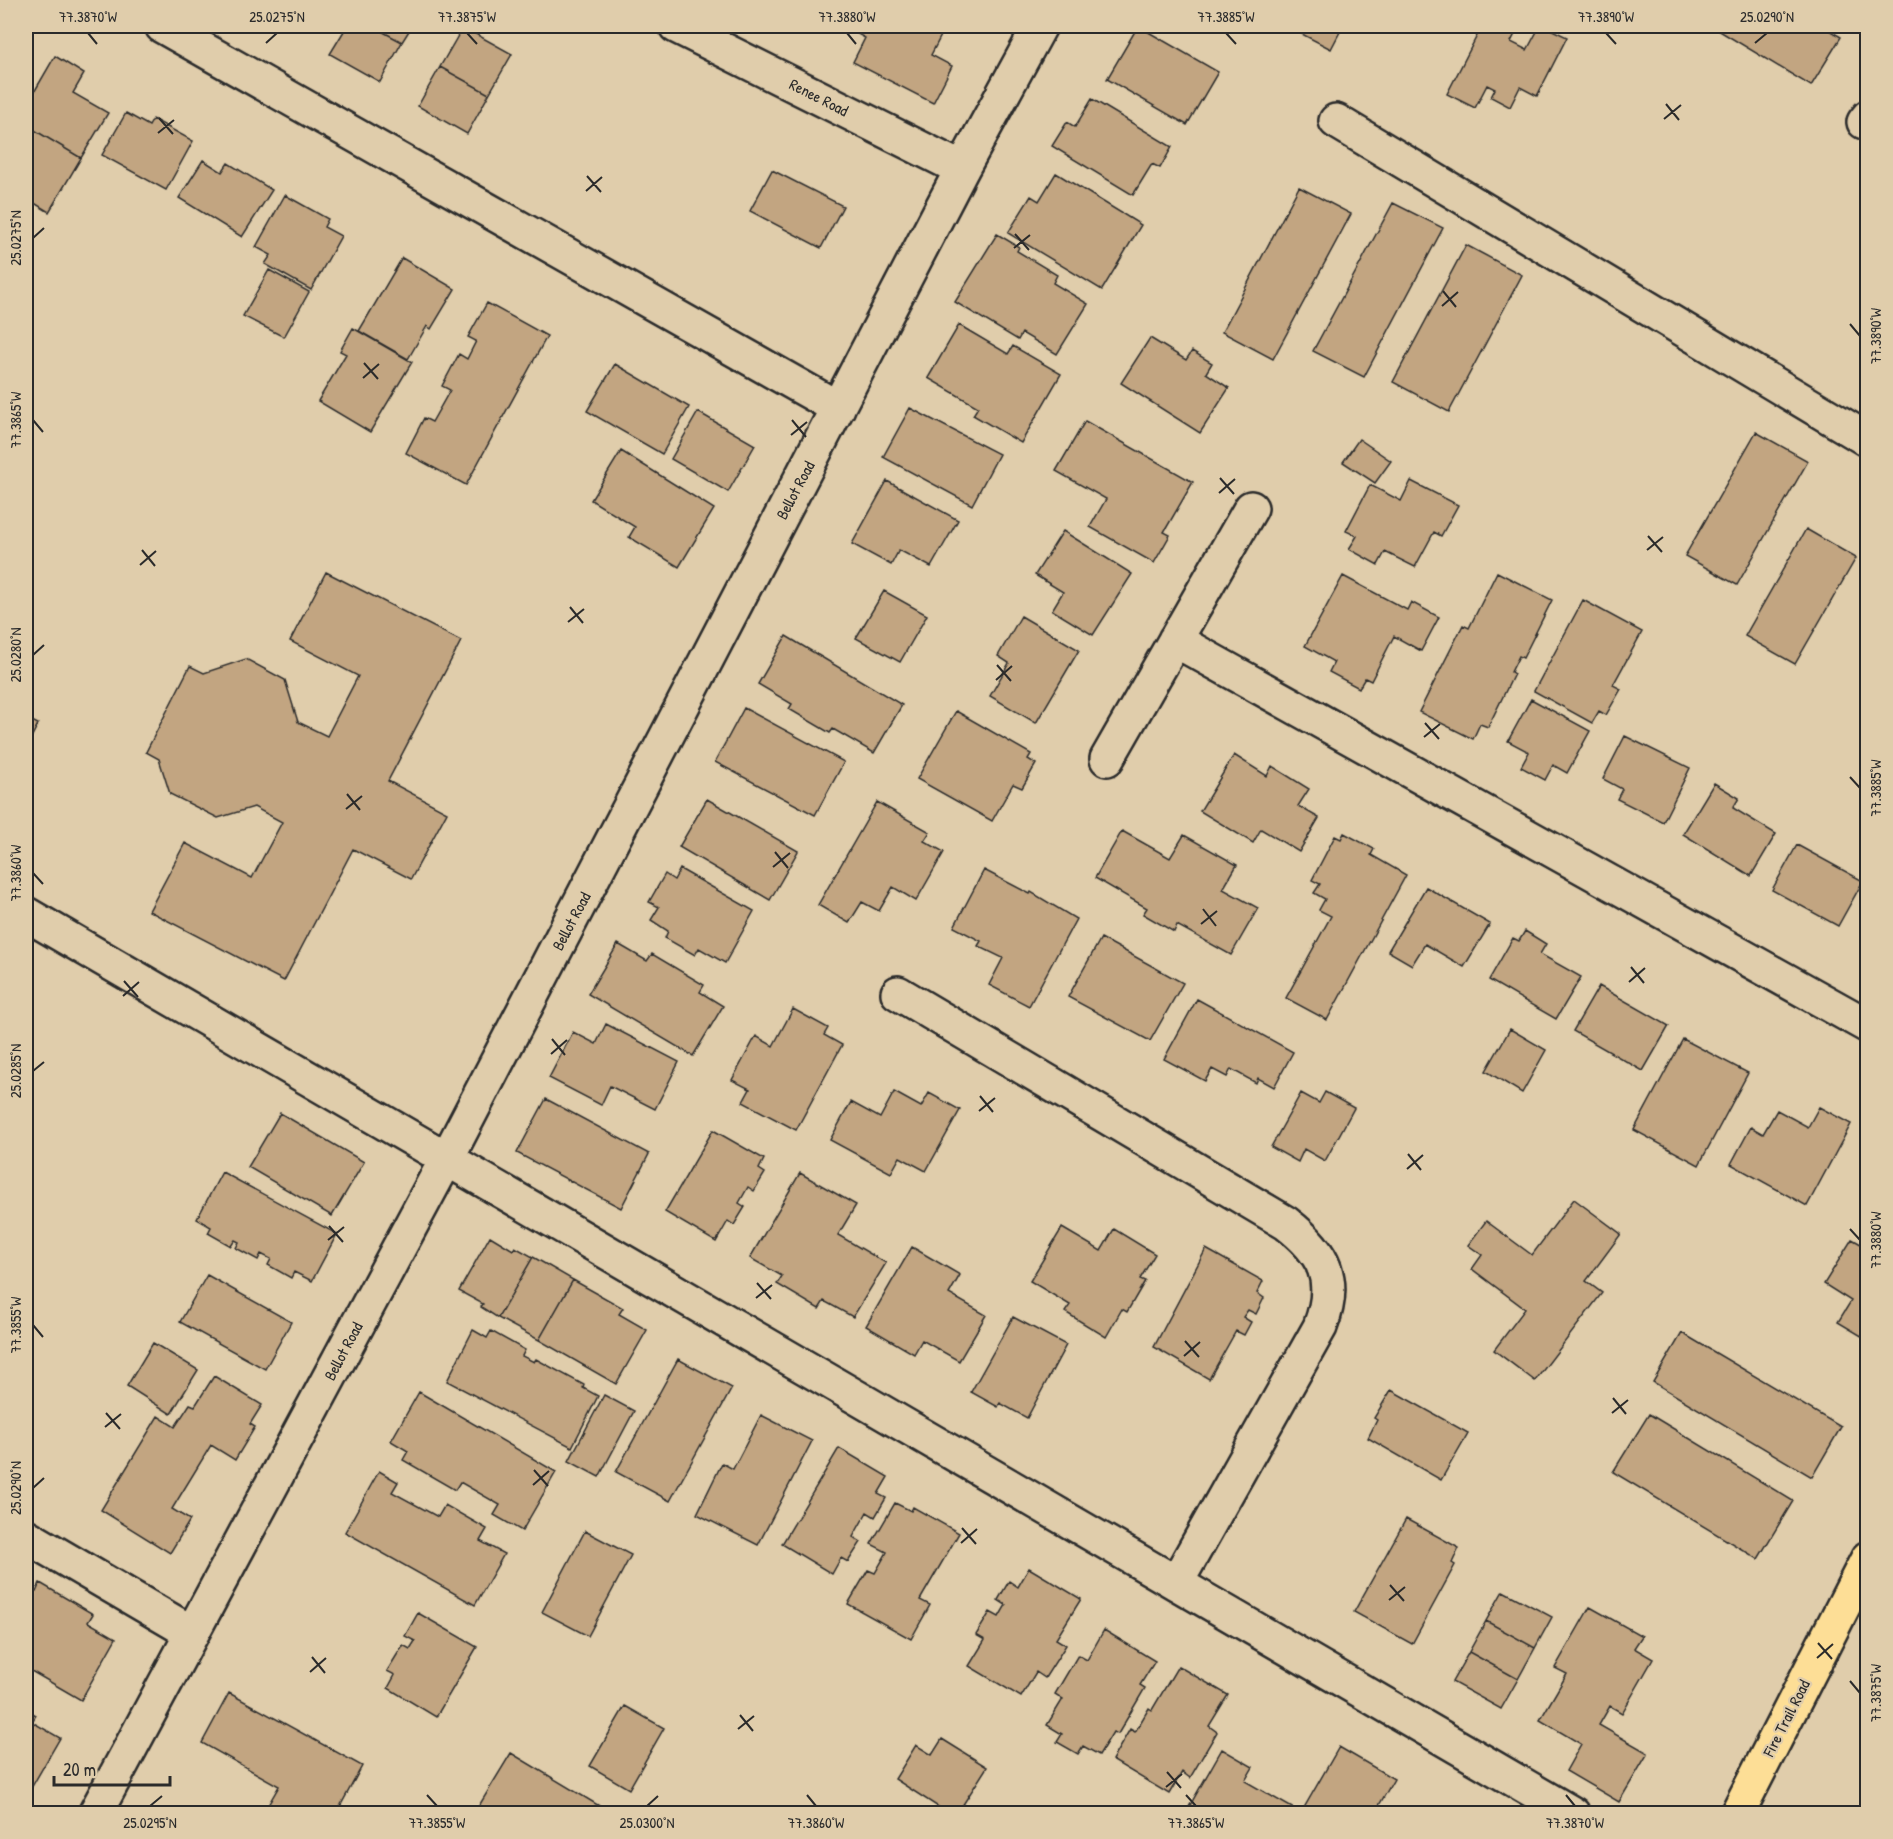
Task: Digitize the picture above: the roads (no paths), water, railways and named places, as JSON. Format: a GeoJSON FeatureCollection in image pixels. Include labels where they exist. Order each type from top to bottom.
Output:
{"type":"FeatureCollection","features":[{"type":"Feature","properties":{"kind":"main road","name":"Fire Trail Road"},"geometry":{"type":"LineString","coordinates":[[1737,1814],[1868,1558]]}},
{"type":"Feature","properties":{"kind":"street"},"geometry":{"type":"LineString","coordinates":[[162,26],[838,408]]}},
{"type":"Feature","properties":{"kind":"street","name":"Renee Road"},"geometry":{"type":"LineString","coordinates":[[676,26],[962,169]]}},
{"type":"Feature","properties":{"kind":"street","name":"Bellot Road"},"geometry":{"type":"LineString","coordinates":[[95,1814],[446,1160],[962,169],[1040,26]]}},
{"type":"Feature","properties":{"kind":"street"},"geometry":{"type":"LineString","coordinates":[[1336,121],[1868,440]]}},
{"type":"Feature","properties":{"kind":"street"},"geometry":{"type":"LineString","coordinates":[[1107,759],[1251,507]]}},
{"type":"Feature","properties":{"kind":"street"},"geometry":{"type":"LineString","coordinates":[[1175,640],[1868,1026]]}},
{"type":"Feature","properties":{"kind":"street"},"geometry":{"type":"LineString","coordinates":[[26,914],[1573,1814]]}},
{"type":"Feature","properties":{"kind":"street"},"geometry":{"type":"LineString","coordinates":[[898,993],[1286,1223],[1311,1245],[1320,1257],[1327,1275],[1328,1303],[1320,1328],[1176,1583]]}},
{"type":"Feature","properties":{"kind":"street"},"geometry":{"type":"LineString","coordinates":[[26,1536],[192,1633]]}}]}
